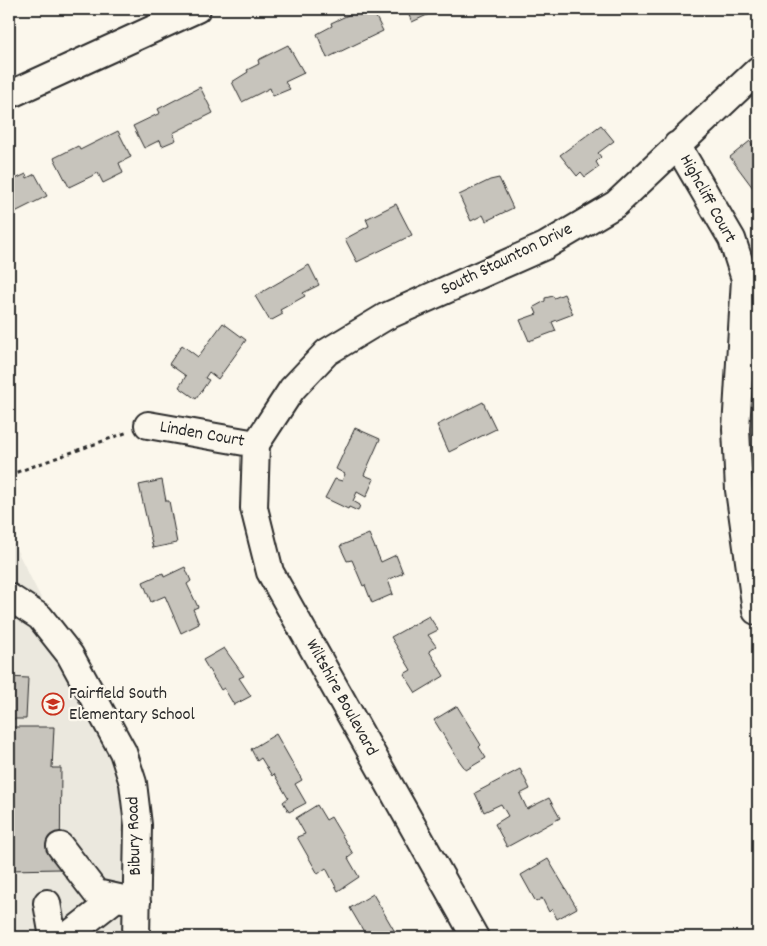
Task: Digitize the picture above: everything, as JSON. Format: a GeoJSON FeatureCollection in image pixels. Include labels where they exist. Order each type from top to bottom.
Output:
{"type":"FeatureCollection","features":[{"type":"Feature","properties":{"kind":"street"},"geometry":{"type":"LineString","coordinates":[[9,95],[188,11]]}},
{"type":"Feature","properties":{"kind":"street","name":"South Staunton Drive"},"geometry":{"type":"LineString","coordinates":[[256,444],[292,389],[327,352],[385,317],[545,246],[616,204],[758,70]]}},
{"type":"Feature","properties":{"kind":"street","name":"Highcliff Court"},"geometry":{"type":"LineString","coordinates":[[677,145],[732,238],[745,279],[736,429],[739,490],[756,611]]}},
{"type":"Feature","properties":{"kind":"street","name":"Linden Court"},"geometry":{"type":"LineString","coordinates":[[148,425],[256,444]]}},
{"type":"Feature","properties":{"kind":"street","name":"Wiltshire Boulevard"},"geometry":{"type":"LineString","coordinates":[[256,444],[254,508],[270,572],[475,937]]}},
{"type":"Feature","properties":{"kind":"street","name":"Bibury Road"},"geometry":{"type":"LineString","coordinates":[[9,597],[40,617],[70,655],[123,752],[133,782],[138,826],[126,900],[136,937]]}},
{"type":"Feature","properties":{"kind":"street"},"geometry":{"type":"LineString","coordinates":[[60,846],[96,893],[126,900]]}},
{"type":"Feature","properties":{"kind":"street"},"geometry":{"type":"LineString","coordinates":[[66,937],[126,900]]}},
{"type":"Feature","properties":{"kind":"street"},"geometry":{"type":"LineString","coordinates":[[47,903],[53,937]]}},
{"type":"Feature","properties":{"kind":"path"},"geometry":{"type":"LineString","coordinates":[[9,475],[148,425]]}},
{"type":"Feature","properties":{"kind":"shaded area","name":"Fairfield South Elementary School"},"geometry":{"type":"Polygon","coordinates":[[[9,535],[70,655],[123,752],[136,937],[9,937],[9,535]]]}},
{"type":"Feature","properties":{"kind":"building"},"geometry":{"type":"Polygon","coordinates":[[[361,9],[372,9],[383,31],[327,58],[317,34],[332,26],[331,23],[361,9]]]}},
{"type":"Feature","properties":{"kind":"building"},"geometry":{"type":"Polygon","coordinates":[[[406,9],[440,9],[412,22],[406,9]]]}},
{"type":"Feature","properties":{"kind":"building"},"geometry":{"type":"Polygon","coordinates":[[[288,45],[304,73],[285,82],[290,89],[273,96],[270,88],[242,102],[232,82],[248,72],[247,70],[259,64],[258,60],[288,45]]]}},
{"type":"Feature","properties":{"kind":"building"},"geometry":{"type":"Polygon","coordinates":[[[200,87],[213,113],[173,133],[176,140],[162,146],[160,140],[144,148],[133,126],[160,113],[158,109],[200,87]]]}},
{"type":"Feature","properties":{"kind":"building"},"geometry":{"type":"Polygon","coordinates":[[[601,125],[614,141],[598,153],[601,157],[596,162],[599,167],[585,177],[581,172],[577,176],[560,155],[601,125]]]}},
{"type":"Feature","properties":{"kind":"building"},"geometry":{"type":"Polygon","coordinates":[[[118,131],[131,157],[119,163],[123,173],[103,183],[98,173],[69,187],[54,158],[78,146],[80,150],[118,131]]]}},
{"type":"Feature","properties":{"kind":"building"},"geometry":{"type":"Polygon","coordinates":[[[750,141],[758,152],[758,184],[753,188],[730,157],[750,141]]]}},
{"type":"Feature","properties":{"kind":"building"},"geometry":{"type":"Polygon","coordinates":[[[26,174],[27,178],[35,174],[47,196],[9,215],[9,182],[26,174]]]}},
{"type":"Feature","properties":{"kind":"building"},"geometry":{"type":"Polygon","coordinates":[[[499,178],[513,208],[486,221],[483,215],[471,221],[459,195],[490,180],[499,178]]]}},
{"type":"Feature","properties":{"kind":"building"},"geometry":{"type":"Polygon","coordinates":[[[396,204],[412,235],[357,262],[345,239],[369,226],[366,219],[396,204]]]}},
{"type":"Feature","properties":{"kind":"building"},"geometry":{"type":"Polygon","coordinates":[[[309,265],[319,285],[303,293],[305,296],[280,310],[283,314],[270,321],[255,296],[309,265]]]}},
{"type":"Feature","properties":{"kind":"building"},"geometry":{"type":"Polygon","coordinates":[[[564,294],[573,314],[552,322],[556,331],[529,341],[520,320],[537,314],[534,307],[545,301],[545,298],[553,296],[554,298],[564,294]]]}},
{"type":"Feature","properties":{"kind":"building"},"geometry":{"type":"Polygon","coordinates":[[[223,323],[246,340],[218,379],[209,372],[205,378],[209,380],[196,399],[179,387],[186,376],[169,364],[182,345],[198,357],[223,323]]]}},
{"type":"Feature","properties":{"kind":"building"},"geometry":{"type":"Polygon","coordinates":[[[483,402],[496,429],[449,452],[437,425],[483,402]]]}},
{"type":"Feature","properties":{"kind":"building"},"geometry":{"type":"Polygon","coordinates":[[[355,428],[380,439],[364,475],[374,479],[366,497],[357,492],[353,501],[360,505],[358,511],[349,507],[348,509],[325,498],[335,479],[342,481],[345,474],[336,469],[355,428]]]}},
{"type":"Feature","properties":{"kind":"building"},"geometry":{"type":"Polygon","coordinates":[[[162,480],[166,501],[169,501],[177,543],[153,548],[139,485],[162,480]]]}},
{"type":"Feature","properties":{"kind":"building"},"geometry":{"type":"Polygon","coordinates":[[[369,534],[381,562],[396,555],[403,573],[388,580],[393,594],[372,603],[352,560],[347,561],[340,546],[369,534]]]}},
{"type":"Feature","properties":{"kind":"building"},"geometry":{"type":"Polygon","coordinates":[[[185,567],[191,581],[187,584],[198,607],[193,609],[199,624],[181,633],[165,596],[151,602],[143,582],[163,573],[164,577],[185,567]]]}},
{"type":"Feature","properties":{"kind":"building"},"geometry":{"type":"Polygon","coordinates":[[[429,616],[438,630],[428,635],[436,646],[429,651],[444,676],[416,693],[404,674],[411,670],[391,637],[429,616]]]}},
{"type":"Feature","properties":{"kind":"building"},"geometry":{"type":"Polygon","coordinates":[[[224,648],[244,676],[239,678],[251,696],[234,705],[224,688],[221,690],[203,660],[224,648]]]}},
{"type":"Feature","properties":{"kind":"building"},"geometry":{"type":"Polygon","coordinates":[[[9,677],[28,678],[26,719],[9,719],[9,677]]]}},
{"type":"Feature","properties":{"kind":"building"},"geometry":{"type":"Polygon","coordinates":[[[457,706],[481,745],[479,747],[486,758],[466,770],[434,720],[457,706]]]}},
{"type":"Feature","properties":{"kind":"building","name":"Fairfield South Elementary School"},"geometry":{"type":"Polygon","coordinates":[[[9,727],[54,727],[52,768],[61,768],[60,869],[9,870],[9,727]]]}},
{"type":"Feature","properties":{"kind":"building"},"geometry":{"type":"Polygon","coordinates":[[[276,734],[302,780],[295,784],[306,803],[289,812],[283,802],[288,798],[274,774],[272,776],[261,758],[257,761],[251,749],[276,734]]]}},
{"type":"Feature","properties":{"kind":"building"},"geometry":{"type":"Polygon","coordinates":[[[520,769],[530,789],[520,794],[527,809],[549,798],[560,818],[507,847],[495,824],[508,816],[501,804],[484,812],[475,793],[520,769]]]}},
{"type":"Feature","properties":{"kind":"building"},"geometry":{"type":"Polygon","coordinates":[[[317,805],[326,820],[331,817],[353,854],[348,858],[359,877],[338,891],[326,868],[318,874],[297,837],[305,834],[296,818],[317,805]]]}},
{"type":"Feature","properties":{"kind":"building"},"geometry":{"type":"Polygon","coordinates":[[[548,859],[577,908],[557,919],[552,909],[549,912],[542,898],[536,902],[521,875],[548,859]]]}},
{"type":"Feature","properties":{"kind":"building"},"geometry":{"type":"Polygon","coordinates":[[[373,894],[398,937],[367,937],[350,908],[373,894]]]}},
{"type":"Feature","properties":{"kind":"place","name":"Fairfield South Elementary School"},"geometry":{"type":"Point","coordinates":[53,704]}}]}
